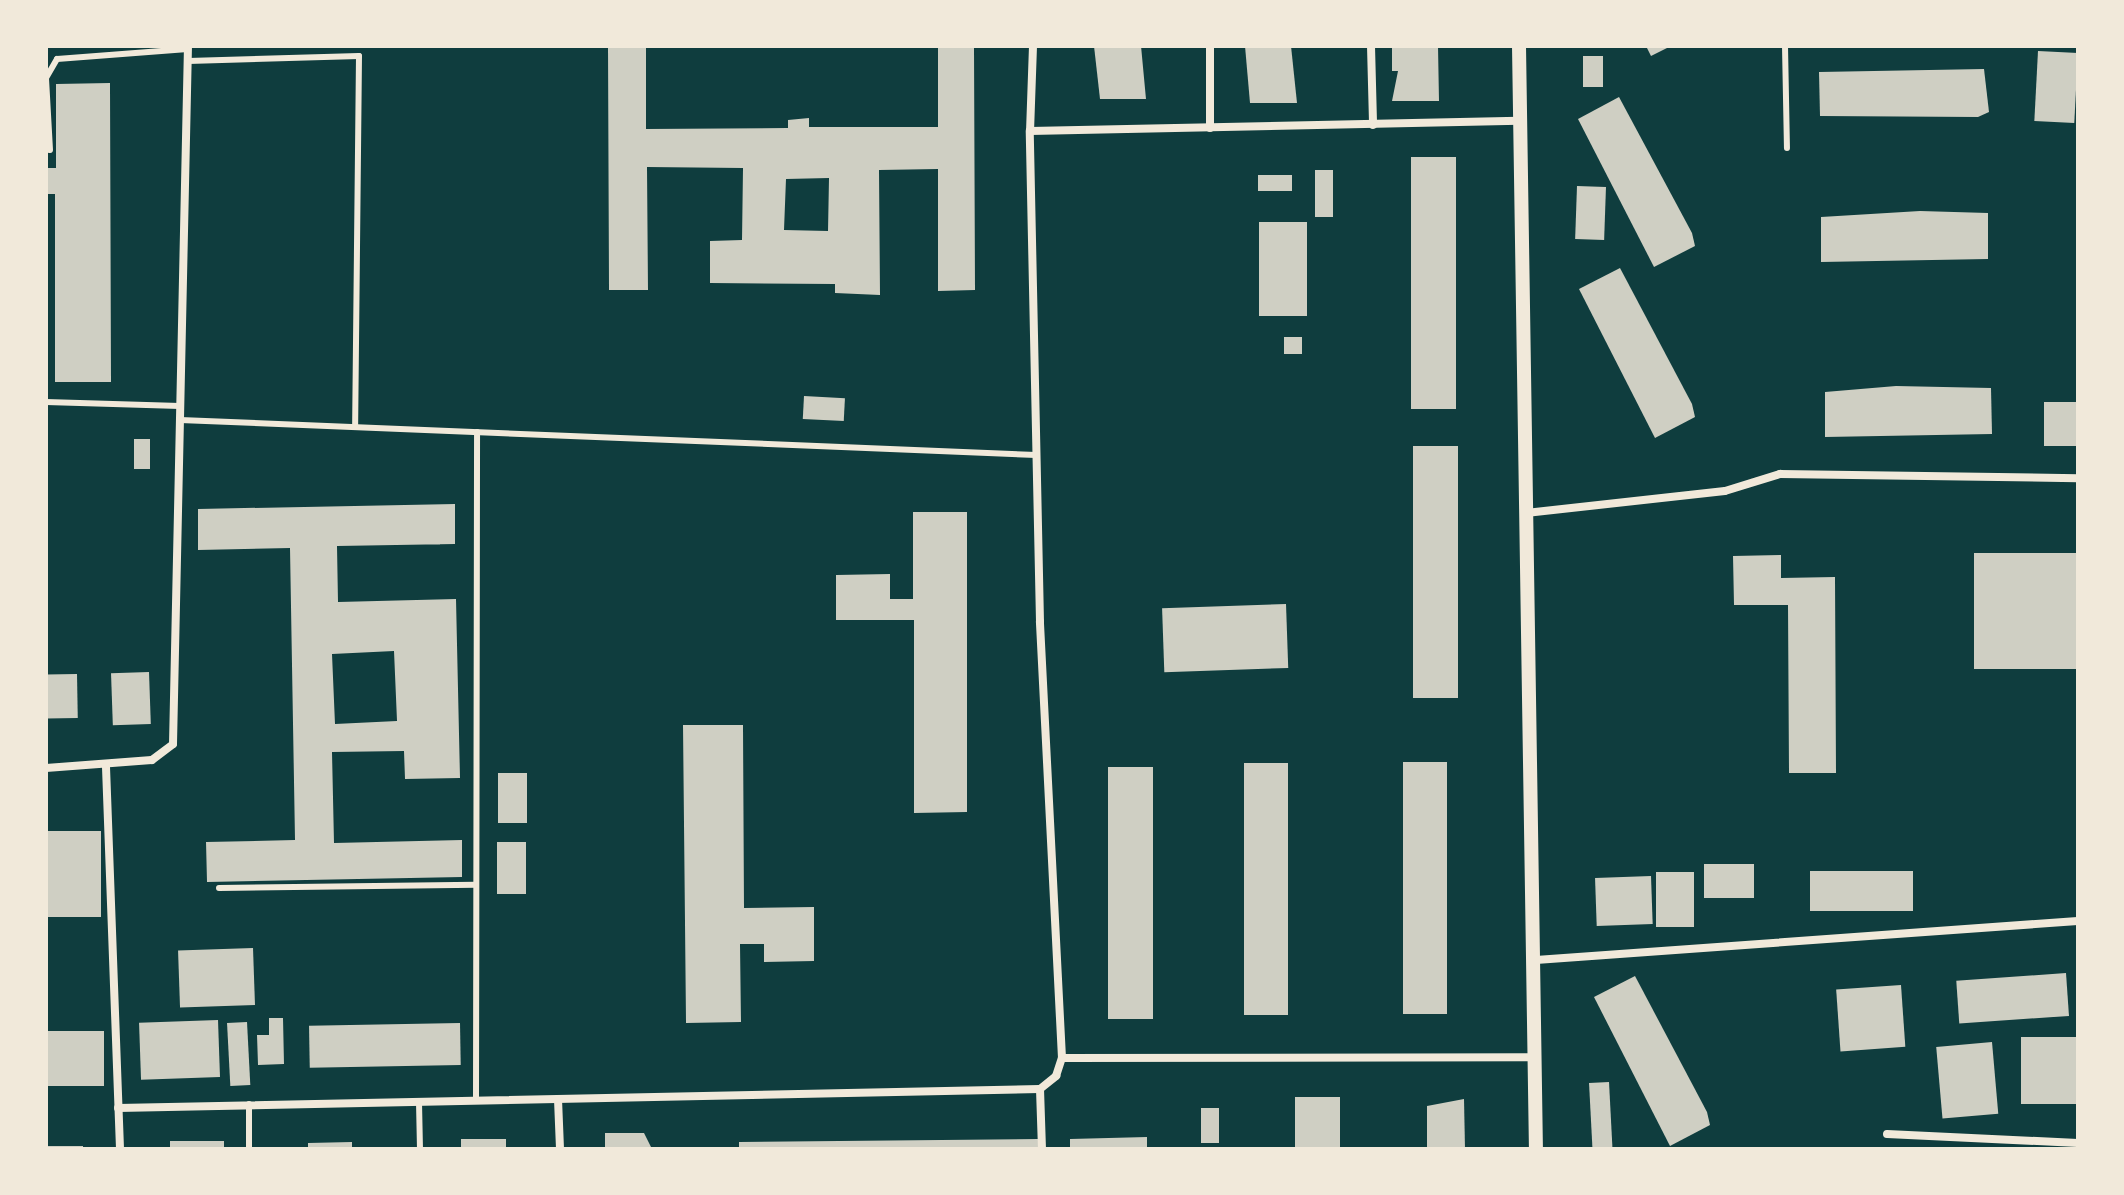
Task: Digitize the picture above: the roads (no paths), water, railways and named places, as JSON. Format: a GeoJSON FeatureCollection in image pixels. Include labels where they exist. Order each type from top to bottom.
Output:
{"type":"FeatureCollection","features":[{"type":"Feature","properties":{"kind":"street"},"geometry":{"type":"LineString","coordinates":[[118,1108],[1040,1089],[1056,1076],[1062,1058],[1036,455],[1030,131],[1033,46]]}},
{"type":"Feature","properties":{"kind":"street"},"geometry":{"type":"LineString","coordinates":[[1210,46],[1210,128]]}},
{"type":"Feature","properties":{"kind":"street"},"geometry":{"type":"LineString","coordinates":[[1371,46],[1373,125]]}},
{"type":"Feature","properties":{"kind":"street"},"geometry":{"type":"LineString","coordinates":[[1519,46],[1538,1057],[1536,1149]]}},
{"type":"Feature","properties":{"kind":"street"},"geometry":{"type":"LineString","coordinates":[[46,768],[106,767],[152,760],[173,744],[188,48]]}},
{"type":"Feature","properties":{"kind":"street"},"geometry":{"type":"LineString","coordinates":[[1030,131],[1519,121]]}},
{"type":"Feature","properties":{"kind":"street"},"geometry":{"type":"LineString","coordinates":[[1526,513],[1725,491],[1780,474],[2078,478]]}},
{"type":"Feature","properties":{"kind":"street"},"geometry":{"type":"LineString","coordinates":[[106,767],[120,1149]]}},
{"type":"Feature","properties":{"kind":"street"},"geometry":{"type":"LineString","coordinates":[[1536,960],[2078,921]]}},
{"type":"Feature","properties":{"kind":"street"},"geometry":{"type":"LineString","coordinates":[[1062,1058],[1538,1057]]}},
{"type":"Feature","properties":{"kind":"street"},"geometry":{"type":"LineString","coordinates":[[1040,1089],[1042,1149]]}},
{"type":"Feature","properties":{"kind":"street"},"geometry":{"type":"LineString","coordinates":[[558,1099],[560,1149]]}},
{"type":"Feature","properties":{"kind":"street"},"geometry":{"type":"LineString","coordinates":[[1887,1134],[2055,1145],[2078,1143]]}},
{"type":"Feature","properties":{"kind":"lane"},"geometry":{"type":"LineString","coordinates":[[1785,46],[1787,148]]}},
{"type":"Feature","properties":{"kind":"lane"},"geometry":{"type":"LineString","coordinates":[[50,150],[46,78],[57,59],[188,48]]}},
{"type":"Feature","properties":{"kind":"lane"},"geometry":{"type":"LineString","coordinates":[[188,61],[359,56],[355,427]]}},
{"type":"Feature","properties":{"kind":"lane"},"geometry":{"type":"LineString","coordinates":[[46,402],[180,406]]}},
{"type":"Feature","properties":{"kind":"lane"},"geometry":{"type":"LineString","coordinates":[[180,420],[1036,455]]}},
{"type":"Feature","properties":{"kind":"lane"},"geometry":{"type":"LineString","coordinates":[[476,1101],[477,432]]}},
{"type":"Feature","properties":{"kind":"lane"},"geometry":{"type":"LineString","coordinates":[[219,888],[476,885]]}},
{"type":"Feature","properties":{"kind":"lane"},"geometry":{"type":"LineString","coordinates":[[419,1102],[420,1149]]}},
{"type":"Feature","properties":{"kind":"lane"},"geometry":{"type":"LineString","coordinates":[[249,1104],[249,1149]]}}]}
